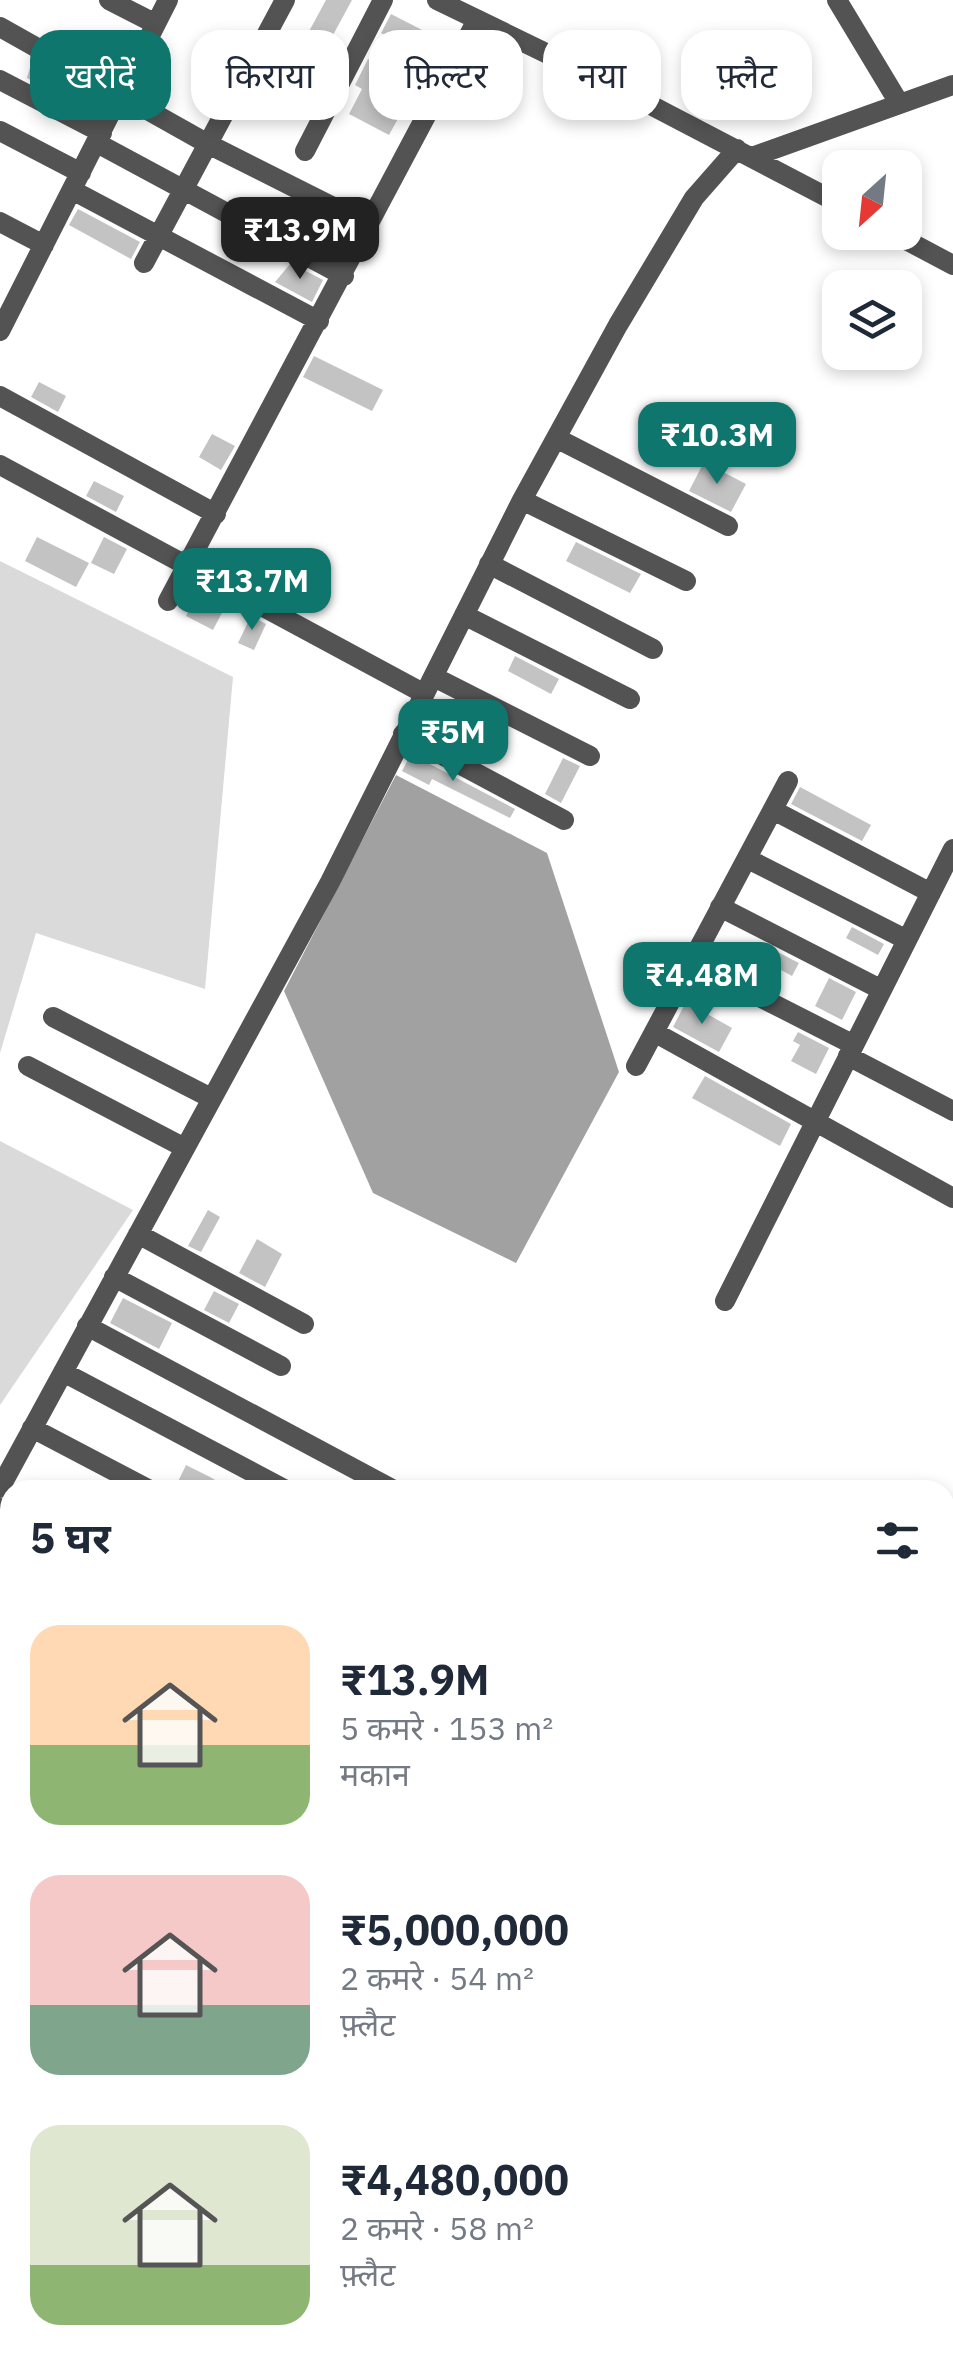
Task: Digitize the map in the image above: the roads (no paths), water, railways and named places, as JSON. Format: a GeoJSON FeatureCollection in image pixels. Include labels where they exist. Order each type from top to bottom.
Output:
{"type":"FeatureCollection","features":[{"type":"Feature","properties":{"kind":"street"},"geometry":{"type":"LineString","coordinates":[[109,0],[156,24]]}},
{"type":"Feature","properties":{"kind":"street"},"geometry":{"type":"LineString","coordinates":[[153,30],[168,0]]}},
{"type":"Feature","properties":{"kind":"street"},"geometry":{"type":"LineString","coordinates":[[144,264],[284,0]]}},
{"type":"Feature","properties":{"kind":"street"},"geometry":{"type":"LineString","coordinates":[[305,151],[382,0]]}},
{"type":"Feature","properties":{"kind":"street"},"geometry":{"type":"LineString","coordinates":[[437,0],[822,194]]}},
{"type":"Feature","properties":{"kind":"street"},"geometry":{"type":"LineString","coordinates":[[837,0],[900,102]]}},
{"type":"Feature","properties":{"kind":"street"},"geometry":{"type":"LineString","coordinates":[[168,601],[320,322],[477,20]]}},
{"type":"Feature","properties":{"kind":"street"},"geometry":{"type":"LineString","coordinates":[[0,27],[30,43]]}},
{"type":"Feature","properties":{"kind":"street"},"geometry":{"type":"LineString","coordinates":[[0,80],[183,189],[344,276]]}},
{"type":"Feature","properties":{"kind":"street"},"geometry":{"type":"LineString","coordinates":[[4,1480],[330,882],[522,500],[694,198],[745,153],[953,85]]}},
{"type":"Feature","properties":{"kind":"street"},"geometry":{"type":"LineString","coordinates":[[0,331],[109,120]]}},
{"type":"Feature","properties":{"kind":"street"},"geometry":{"type":"LineString","coordinates":[[168,120],[369,225]]}},
{"type":"Feature","properties":{"kind":"street"},"geometry":{"type":"LineString","coordinates":[[0,130],[158,236],[320,322]]}},
{"type":"Feature","properties":{"kind":"street"},"geometry":{"type":"LineString","coordinates":[[0,222],[44,246]]}},
{"type":"Feature","properties":{"kind":"street"},"geometry":{"type":"LineString","coordinates":[[922,248],[953,265]]}},
{"type":"Feature","properties":{"kind":"street"},"geometry":{"type":"LineString","coordinates":[[0,396],[216,514]]}},
{"type":"Feature","properties":{"kind":"street"},"geometry":{"type":"LineString","coordinates":[[556,438],[728,526]]}},
{"type":"Feature","properties":{"kind":"street"},"geometry":{"type":"LineString","coordinates":[[0,465],[188,566],[429,685],[590,756]]}},
{"type":"Feature","properties":{"kind":"street"},"geometry":{"type":"LineString","coordinates":[[522,500],[686,581]]}},
{"type":"Feature","properties":{"kind":"street"},"geometry":{"type":"LineString","coordinates":[[489,564],[653,649]]}},
{"type":"Feature","properties":{"kind":"street"},"geometry":{"type":"LineString","coordinates":[[464,615],[630,699]]}},
{"type":"Feature","properties":{"kind":"street"},"geometry":{"type":"LineString","coordinates":[[403,734],[564,820]]}},
{"type":"Feature","properties":{"kind":"street"},"geometry":{"type":"LineString","coordinates":[[636,1066],[788,780]]}},
{"type":"Feature","properties":{"kind":"street"},"geometry":{"type":"LineString","coordinates":[[774,810],[930,893]]}},
{"type":"Feature","properties":{"kind":"street"},"geometry":{"type":"LineString","coordinates":[[725,1301],[953,849]]}},
{"type":"Feature","properties":{"kind":"street"},"geometry":{"type":"LineString","coordinates":[[748,859],[907,940]]}},
{"type":"Feature","properties":{"kind":"street"},"geometry":{"type":"LineString","coordinates":[[720,907],[882,990]]}},
{"type":"Feature","properties":{"kind":"street"},"geometry":{"type":"LineString","coordinates":[[692,962],[953,1111]]}},
{"type":"Feature","properties":{"kind":"street"},"geometry":{"type":"LineString","coordinates":[[53,1018],[211,1098]]}},
{"type":"Feature","properties":{"kind":"street"},"geometry":{"type":"LineString","coordinates":[[654,1032],[953,1198]]}},
{"type":"Feature","properties":{"kind":"street"},"geometry":{"type":"LineString","coordinates":[[28,1066],[186,1148]]}},
{"type":"Feature","properties":{"kind":"street"},"geometry":{"type":"LineString","coordinates":[[138,1234],[304,1324]]}},
{"type":"Feature","properties":{"kind":"street"},"geometry":{"type":"LineString","coordinates":[[114,1277],[281,1366]]}},
{"type":"Feature","properties":{"kind":"street"},"geometry":{"type":"LineString","coordinates":[[87,1326],[375,1480]]}},
{"type":"Feature","properties":{"kind":"street"},"geometry":{"type":"LineString","coordinates":[[63,1372],[267,1480]]}},
{"type":"Feature","properties":{"kind":"street"},"geometry":{"type":"LineString","coordinates":[[32,1428],[131,1480]]}}]}
